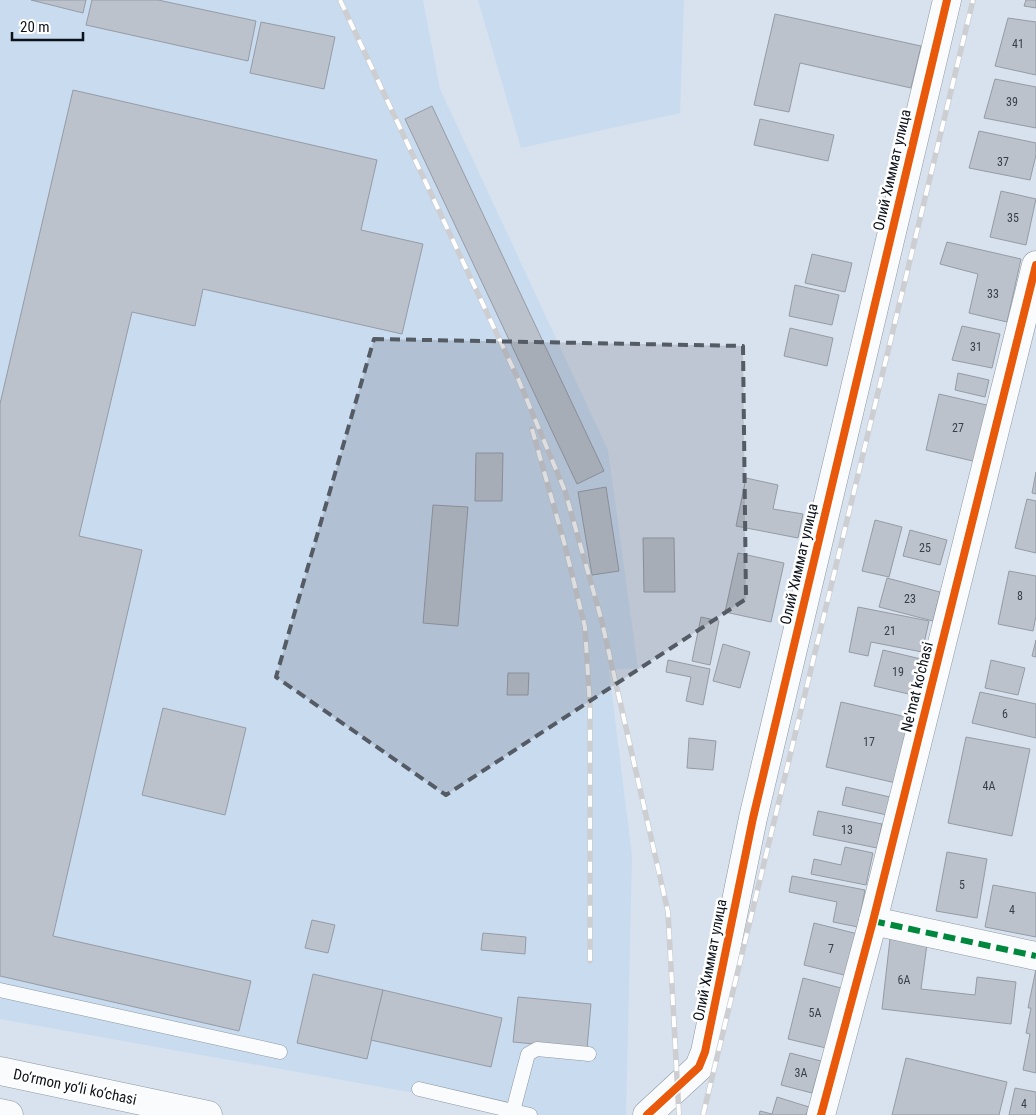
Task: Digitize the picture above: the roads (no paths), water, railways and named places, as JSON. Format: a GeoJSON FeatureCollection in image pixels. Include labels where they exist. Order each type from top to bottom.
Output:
{"type":"FeatureCollection","features":[{"type":"Feature","properties":{"kind":"street","name":"Олий Химмат улица"},"geometry":{"type":"LineString","coordinates":[[647,1115],[699,1067],[706,1052],[753,818],[947,0]]}},
{"type":"Feature","properties":{"kind":"street","name":"Ne'mat ko'chasi"},"geometry":{"type":"LineString","coordinates":[[821,1115],[873,921],[1036,265]]}},
{"type":"Feature","properties":{"kind":"street"},"geometry":{"type":"LineString","coordinates":[[873,921],[1036,956]]}},
{"type":"Feature","properties":{"kind":"street","name":"Do‘rmon yo‘li ko‘chasi"},"geometry":{"type":"LineString","coordinates":[[0,1071],[208,1115]]}},
{"type":"Feature","properties":{"kind":"street"},"geometry":{"type":"LineString","coordinates":[[0,1113],[9,1115]]}},
{"type":"Feature","properties":{"kind":"lane"},"geometry":{"type":"LineString","coordinates":[[0,990],[280,1052]]}},
{"type":"Feature","properties":{"kind":"lane"},"geometry":{"type":"LineString","coordinates":[[513,1111],[528,1054],[537,1049],[589,1054]]}},
{"type":"Feature","properties":{"kind":"lane"},"geometry":{"type":"LineString","coordinates":[[419,1089],[530,1115]]}},
{"type":"Feature","properties":{"kind":"railway"},"geometry":{"type":"LineString","coordinates":[[340,0],[519,381],[565,491],[601,618],[668,912],[679,1115]]}},
{"type":"Feature","properties":{"kind":"railway"},"geometry":{"type":"LineString","coordinates":[[703,1115],[973,0]]}},
{"type":"Feature","properties":{"kind":"railway"},"geometry":{"type":"LineString","coordinates":[[532,429],[564,542],[585,627],[590,707],[590,961]]}}]}
